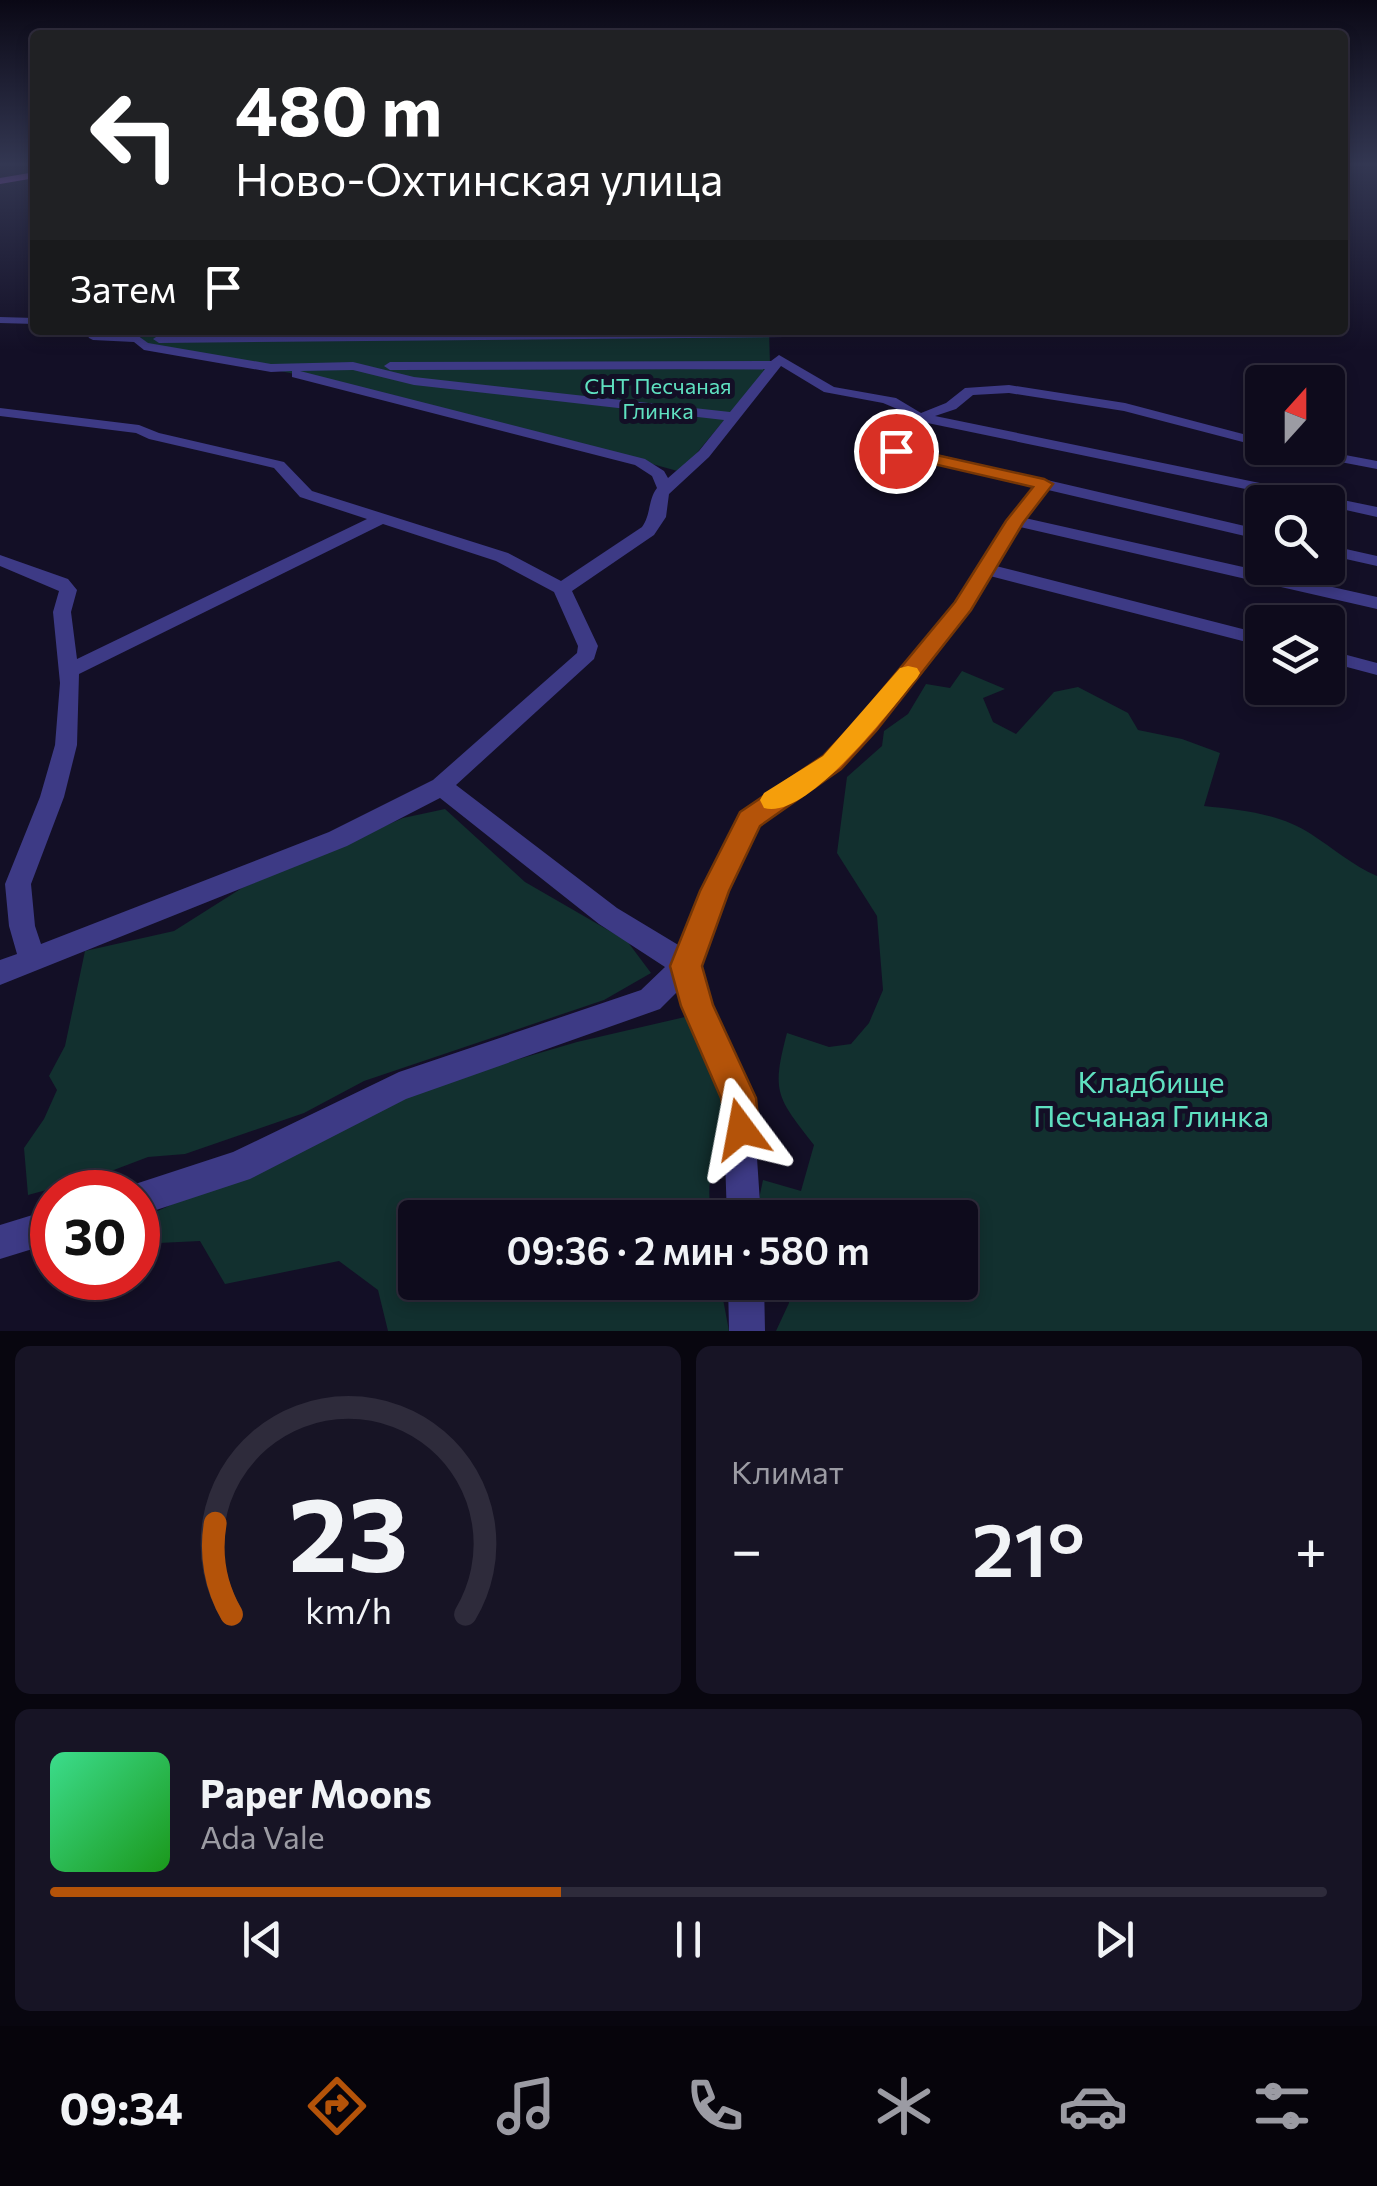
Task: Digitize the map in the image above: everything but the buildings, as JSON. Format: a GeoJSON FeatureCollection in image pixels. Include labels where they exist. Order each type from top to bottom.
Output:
{"type":"FeatureCollection","features":[{"type":"Feature","properties":{"kind":"street"},"geometry":{"type":"LineString","coordinates":[[0,320],[30,322]]}},
{"type":"Feature","properties":{"kind":"street"},"geometry":{"type":"LineString","coordinates":[[94,335],[137,339],[462,335]]}},
{"type":"Feature","properties":{"kind":"street"},"geometry":{"type":"LineString","coordinates":[[562,588],[648,531],[658,516],[658,499],[665,488],[688,470],[734,417],[777,362],[785,335]]}},
{"type":"Feature","properties":{"kind":"street"},"geometry":{"type":"LineString","coordinates":[[137,339],[144,346],[271,368],[640,462],[659,474],[665,488]]}},
{"type":"Feature","properties":{"kind":"street"},"geometry":{"type":"LineString","coordinates":[[271,368],[777,362],[832,391],[896,402],[915,415],[1377,512]]}},
{"type":"Feature","properties":{"kind":"street"},"geometry":{"type":"LineString","coordinates":[[354,366],[414,380],[734,417]]}},
{"type":"Feature","properties":{"kind":"street"},"geometry":{"type":"LineString","coordinates":[[1245,438],[1125,407],[994,388],[970,391],[941,411],[915,415],[888,438],[888,445],[896,451],[1245,530]]}},
{"type":"Feature","properties":{"kind":"street"},"geometry":{"type":"LineString","coordinates":[[0,412],[139,429],[154,436],[279,465],[306,494],[502,557],[562,588],[588,646],[587,655],[441,786],[338,840],[0,974]]}},
{"type":"Feature","properties":{"kind":"street"},"geometry":{"type":"LineString","coordinates":[[1345,459],[1377,465]]}},
{"type":"Feature","properties":{"kind":"street"},"geometry":{"type":"LineString","coordinates":[[160,1192],[238,1167],[399,1086],[650,1000],[686,966],[714,891],[750,819],[832,762],[963,605],[1015,521],[1044,484]]}},
{"type":"Feature","properties":{"kind":"street"},"geometry":{"type":"LineString","coordinates":[[68,671],[382,518]]}},
{"type":"Feature","properties":{"kind":"street"},"geometry":{"type":"LineString","coordinates":[[1015,521],[1377,603]]}},
{"type":"Feature","properties":{"kind":"street"},"geometry":{"type":"LineString","coordinates":[[1345,554],[1377,561]]}},
{"type":"Feature","properties":{"kind":"street"},"geometry":{"type":"LineString","coordinates":[[0,560],[62,583],[68,590],[62,612],[68,671],[66,744],[52,798],[18,884],[22,926],[32,960]]}},
{"type":"Feature","properties":{"kind":"street"},"geometry":{"type":"LineString","coordinates":[[985,569],[1245,636]]}},
{"type":"Feature","properties":{"kind":"street"},"geometry":{"type":"LineString","coordinates":[[1345,661],[1377,669]]}},
{"type":"Feature","properties":{"kind":"street"},"geometry":{"type":"LineString","coordinates":[[441,786],[608,916],[686,966],[697,1006],[738,1098],[743,1200]]}},
{"type":"Feature","properties":{"kind":"street"},"geometry":{"type":"LineString","coordinates":[[0,1242],[30,1233]]}},
{"type":"Feature","properties":{"kind":"street"},"geometry":{"type":"LineString","coordinates":[[746,1300],[747,1331]]}},
{"type":"Feature","properties":{"kind":"green space","name":"СНТ Песчаная Глинка"},"geometry":{"type":"Polygon","coordinates":[[[97,335],[769,335],[770,365],[681,472],[415,402],[146,345],[140,337],[97,335]]]}},
{"type":"Feature","properties":{"kind":"green space","name":"Кладбище Песчаная Глинка"},"geometry":{"type":"Polygon","coordinates":[[[962,671],[1005,689],[983,698],[993,722],[1016,734],[1054,692],[1078,687],[1128,713],[1138,730],[1182,739],[1220,753],[1204,806],[1286,821],[1377,876],[1377,1331],[776,1331],[789,1300],[978,1300],[978,1200],[759,1200],[763,1180],[801,1191],[814,1145],[781,1094],[779,1069],[787,1033],[829,1047],[851,1044],[869,1023],[883,990],[877,916],[837,853],[847,777],[882,746],[884,731],[908,714],[926,684],[950,688],[962,671]]]}},
{"type":"Feature","properties":{"kind":"green space"},"geometry":{"type":"Polygon","coordinates":[[[445,809],[525,882],[627,941],[651,973],[604,1000],[364,1081],[304,1113],[185,1154],[148,1157],[114,1170],[30,1170],[28,1195],[24,1148],[44,1119],[57,1090],[49,1076],[65,1046],[85,951],[174,931],[242,888],[403,818],[445,809]]]}},
{"type":"Feature","properties":{"kind":"green space"},"geometry":{"type":"Polygon","coordinates":[[[685,1017],[700,1029],[728,1091],[726,1147],[715,1163],[709,1200],[398,1200],[398,1300],[723,1300],[729,1331],[388,1331],[378,1290],[339,1261],[225,1284],[200,1241],[160,1243],[160,1210],[431,1085],[577,1042],[685,1017]]]}},
{"type":"Feature","properties":{"kind":"slow traffic"},"geometry":{"type":"LineString","coordinates":[[774,800],[832,762],[908,673]]}},
{"type":"Feature","properties":{"kind":"route"},"geometry":{"type":"LineString","coordinates":[[741,1129],[738,1098],[697,1006],[686,966],[714,891],[750,819],[832,762],[867,725],[963,605],[1015,521],[1044,484],[896,451]]}}]}
